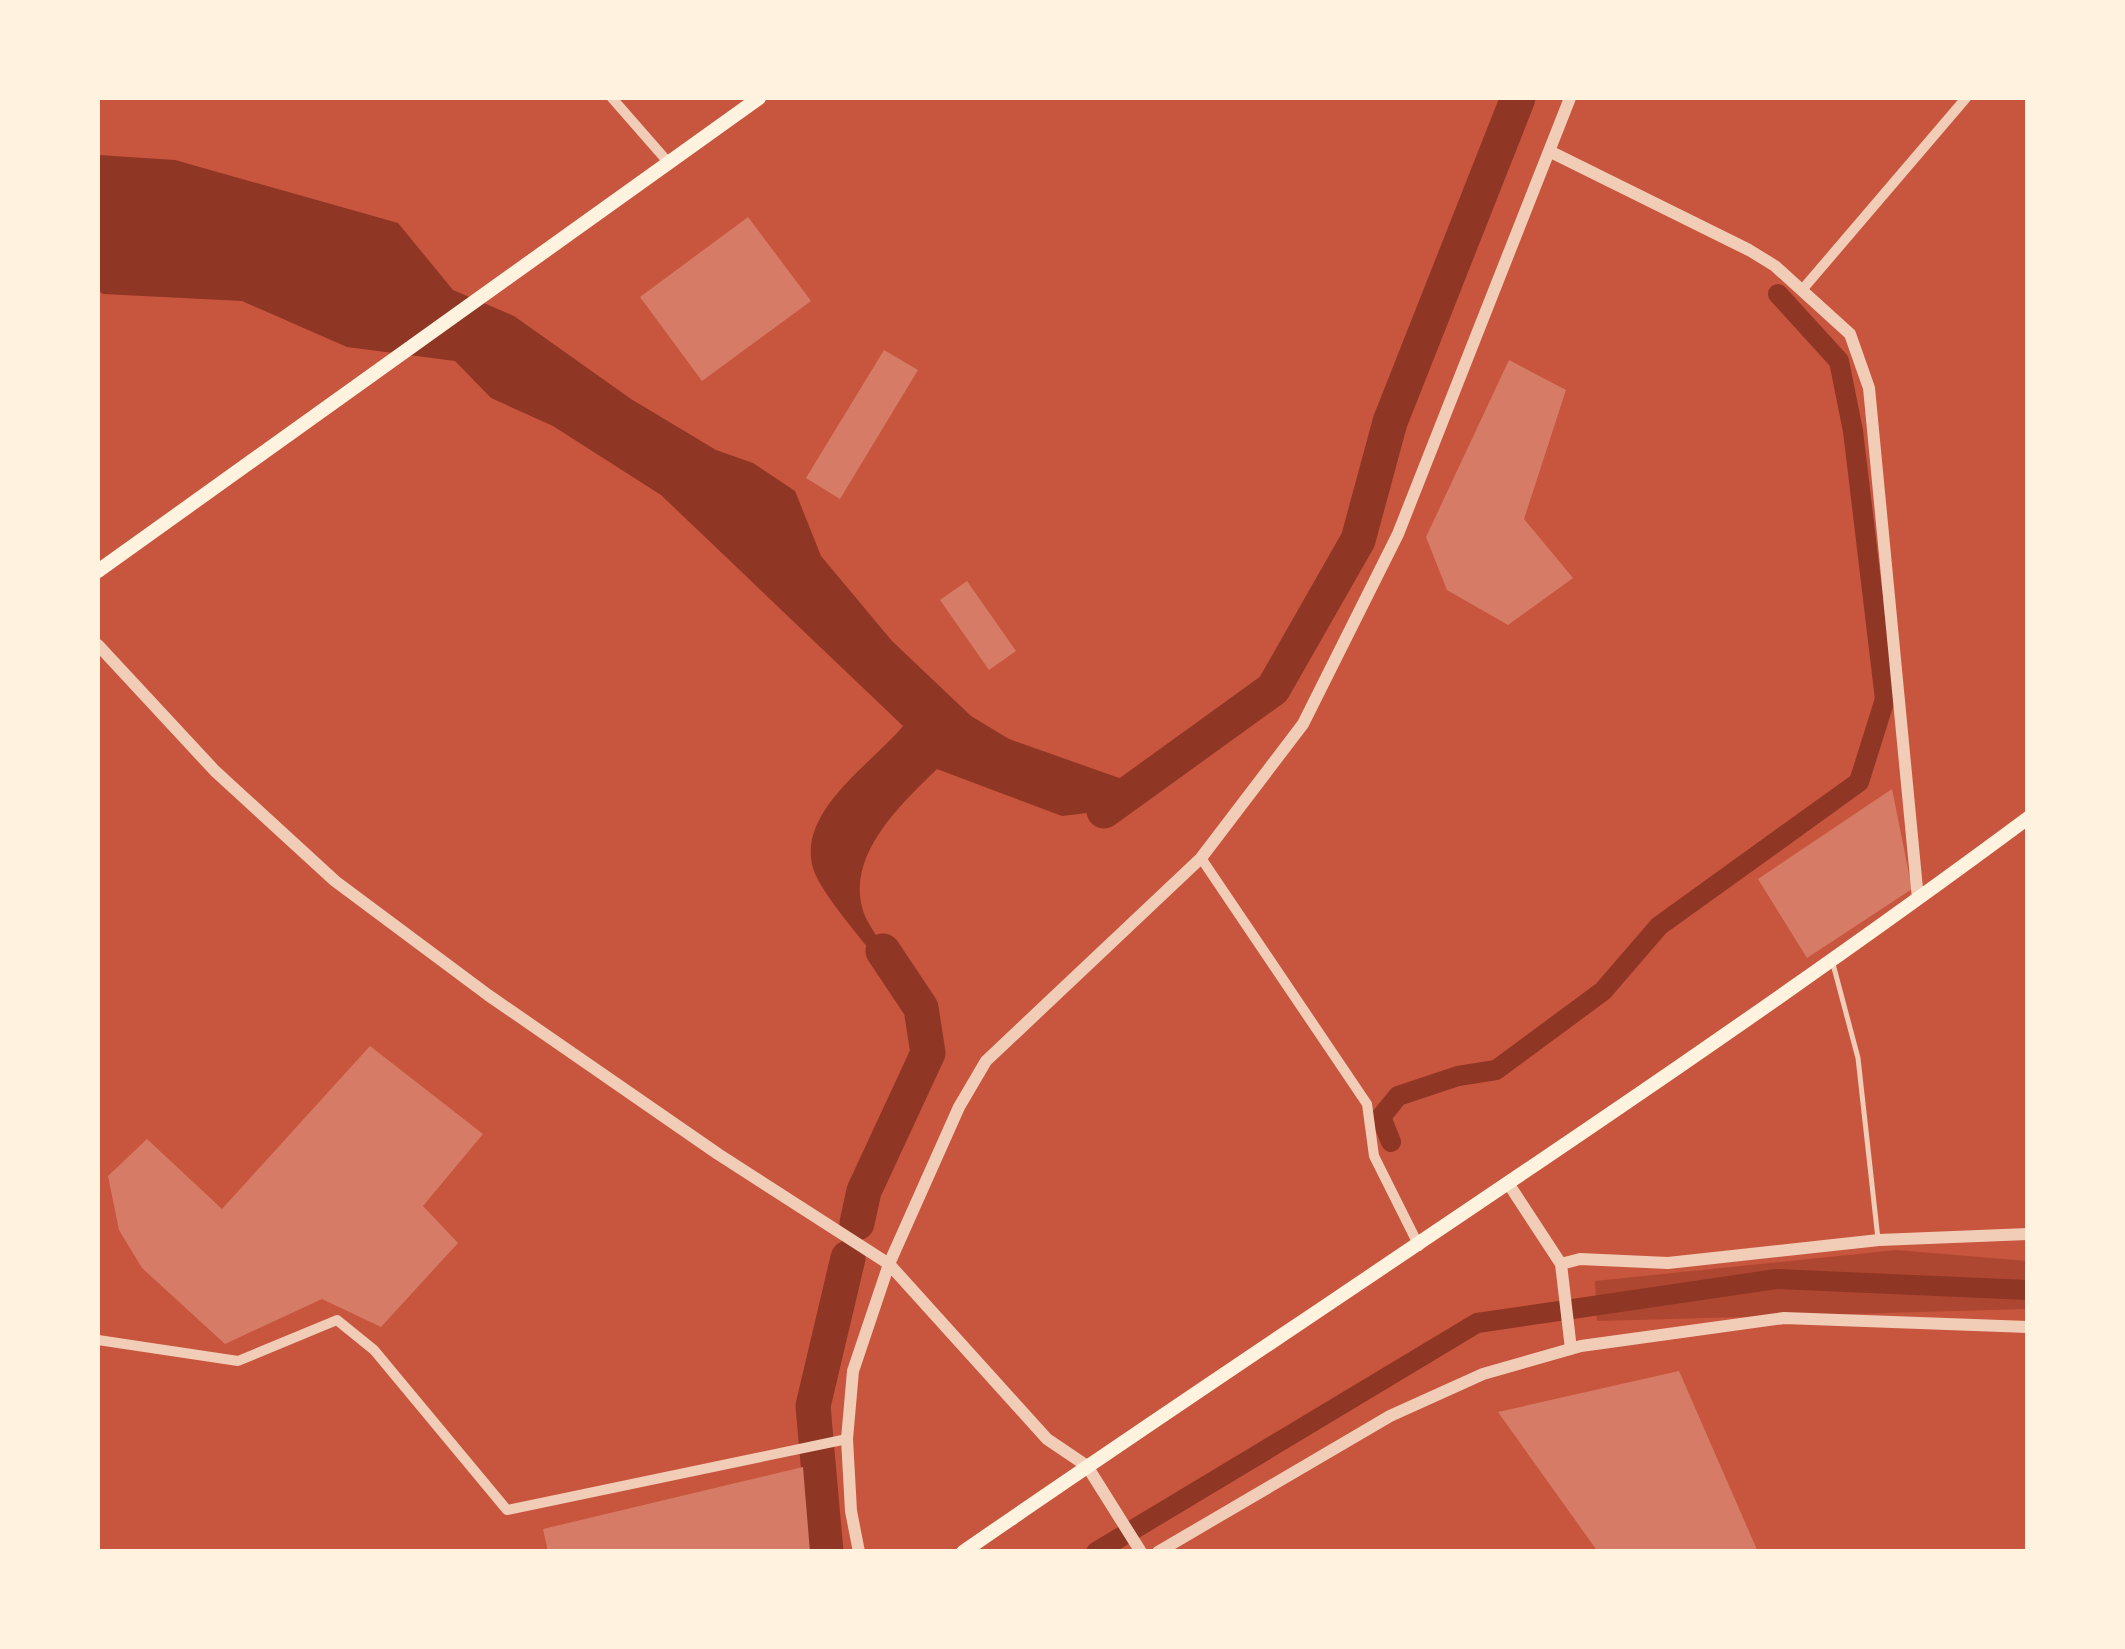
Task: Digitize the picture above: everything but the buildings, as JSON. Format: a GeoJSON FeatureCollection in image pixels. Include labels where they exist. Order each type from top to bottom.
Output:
{"type":"FeatureCollection","features":[{"type":"Feature","properties":{"kind":"main road"},"geometry":{"type":"LineString","coordinates":[[98,571],[760,98]]}},
{"type":"Feature","properties":{"kind":"main road"},"geometry":{"type":"LineString","coordinates":[[962,1552],[1419,1246],[1918,899],[2028,818]]}},
{"type":"Feature","properties":{"kind":"street"},"geometry":{"type":"LineString","coordinates":[[612,98],[668,162]]}},
{"type":"Feature","properties":{"kind":"street"},"geometry":{"type":"LineString","coordinates":[[859,1552],[851,1510],[846,1439],[853,1371],[889,1264],[959,1107],[986,1061],[1201,858],[1304,724],[1398,534],[1552,152],[1570,98]]}},
{"type":"Feature","properties":{"kind":"street"},"geometry":{"type":"LineString","coordinates":[[1802,290],[1966,98]]}},
{"type":"Feature","properties":{"kind":"street"},"geometry":{"type":"LineString","coordinates":[[1552,152],[1750,250],[1850,334],[1868,388],[1918,899]]}},
{"type":"Feature","properties":{"kind":"street"},"geometry":{"type":"LineString","coordinates":[[98,645],[214,771],[334,882],[702,1143],[889,1264],[1047,1440],[1086,1466],[1140,1550]]}},
{"type":"Feature","properties":{"kind":"street"},"geometry":{"type":"LineString","coordinates":[[1201,858],[1366,1104],[1374,1156],[1419,1246]]}},
{"type":"Feature","properties":{"kind":"street"},"geometry":{"type":"LineString","coordinates":[[1508,1183],[1561,1264],[1571,1348]]}},
{"type":"Feature","properties":{"kind":"street"},"geometry":{"type":"LineString","coordinates":[[1561,1264],[1580,1258],[1668,1263],[1878,1240],[2028,1234]]}},
{"type":"Feature","properties":{"kind":"street"},"geometry":{"type":"LineString","coordinates":[[1158,1552],[1390,1416],[1484,1374],[1571,1348],[1784,1318],[2028,1327]]}},
{"type":"Feature","properties":{"kind":"street"},"geometry":{"type":"LineString","coordinates":[[98,1340],[238,1361],[336,1320],[374,1350],[507,1510],[846,1439]]}},
{"type":"Feature","properties":{"kind":"lane"},"geometry":{"type":"LineString","coordinates":[[1832,957],[1858,1058],[1878,1240]]}},
{"type":"Feature","properties":{"kind":"shaded area"},"geometry":{"type":"Polygon","coordinates":[[[98,155],[175,160],[398,223],[453,290],[514,316],[631,399],[716,450],[753,463],[795,491],[821,556],[892,641],[971,716],[1009,739],[1139,785],[1104,811],[1062,816],[937,769],[881,830],[863,867],[862,907],[884,948],[877,960],[819,881],[811,850],[815,829],[839,791],[903,726],[661,495],[553,426],[491,398],[455,361],[347,347],[242,301],[103,294],[98,290],[98,155]]]}},
{"type":"Feature","properties":{"kind":"shaded area"},"geometry":{"type":"Polygon","coordinates":[[[1896,1250],[2027,1261],[2027,1309],[1597,1321],[1595,1281],[1896,1250]]]}},
{"type":"Feature","properties":{"kind":"waterway"},"geometry":{"type":"LineString","coordinates":[[1104,811],[1273,689],[1358,540],[1390,422],[1518,98]]}},
{"type":"Feature","properties":{"kind":"waterway"},"geometry":{"type":"LineString","coordinates":[[1391,1142],[1381,1117],[1398,1096],[1458,1076],[1496,1070],[1603,991],[1659,926],[1859,782],[1885,699],[1853,431],[1839,361],[1778,294]]}},
{"type":"Feature","properties":{"kind":"waterway"},"geometry":{"type":"LineString","coordinates":[[857,1223],[864,1191],[928,1053],[921,1008],[883,951]]}},
{"type":"Feature","properties":{"kind":"waterway"},"geometry":{"type":"LineString","coordinates":[[826,1552],[813,1406],[848,1258]]}},
{"type":"Feature","properties":{"kind":"waterway"},"geometry":{"type":"LineString","coordinates":[[1096,1552],[1477,1323],[1776,1279],[2028,1290]]}}]}
